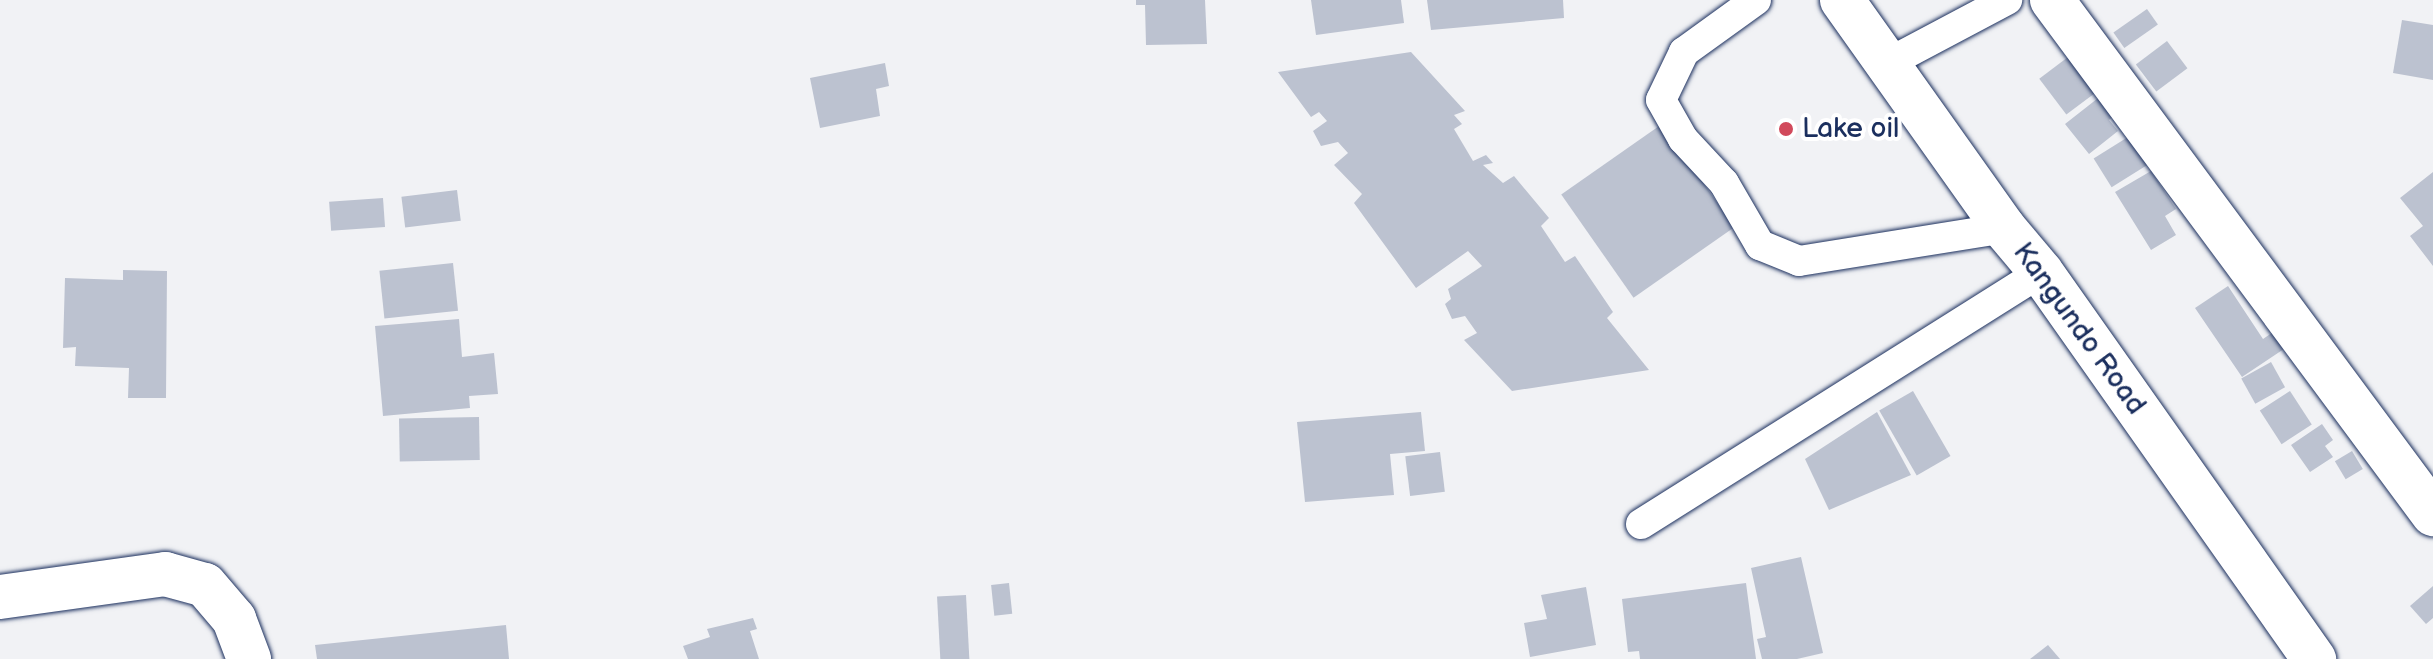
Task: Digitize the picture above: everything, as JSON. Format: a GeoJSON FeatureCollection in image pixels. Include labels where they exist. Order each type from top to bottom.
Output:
{"type":"FeatureCollection","features":[{"type":"Feature","properties":{"kind":"main road","name":"Kangundo Road"},"geometry":{"type":"LineString","coordinates":[[1842,0],[2004,228],[2041,272],[2314,659]]}},
{"type":"Feature","properties":{"kind":"main road"},"geometry":{"type":"LineString","coordinates":[[2052,0],[2433,514]]}},
{"type":"Feature","properties":{"kind":"main road"},"geometry":{"type":"LineString","coordinates":[[0,597],[165,574],[205,585],[234,619],[249,659]]}},
{"type":"Feature","properties":{"kind":"lane"},"geometry":{"type":"LineString","coordinates":[[1756,0],[1684,52],[1661,100],[1683,139],[1724,183],[1760,245],[1799,261],[2004,228]]}},
{"type":"Feature","properties":{"kind":"lane"},"geometry":{"type":"LineString","coordinates":[[1888,63],[2007,0]]}},
{"type":"Feature","properties":{"kind":"lane"},"geometry":{"type":"LineString","coordinates":[[1641,524],[2041,272]]}},
{"type":"Feature","properties":{"kind":"building"},"geometry":{"type":"Polygon","coordinates":[[[1136,0],[1205,0],[1207,44],[1146,45],[1145,5],[1136,5],[1136,0]]]}},
{"type":"Feature","properties":{"kind":"building"},"geometry":{"type":"Polygon","coordinates":[[[1311,0],[1401,0],[1404,23],[1316,35],[1311,0]]]}},
{"type":"Feature","properties":{"kind":"building"},"geometry":{"type":"Polygon","coordinates":[[[1427,0],[1563,0],[1564,18],[1431,30],[1427,0]]]}},
{"type":"Feature","properties":{"kind":"building"},"geometry":{"type":"Polygon","coordinates":[[[2147,9],[2158,25],[2124,48],[2113,33],[2147,9]]]}},
{"type":"Feature","properties":{"kind":"building"},"geometry":{"type":"Polygon","coordinates":[[[2402,20],[2433,25],[2433,80],[2393,73],[2402,20]]]}},
{"type":"Feature","properties":{"kind":"building"},"geometry":{"type":"Polygon","coordinates":[[[2167,41],[2187,68],[2156,92],[2136,64],[2167,41]]]}},
{"type":"Feature","properties":{"kind":"building"},"geometry":{"type":"Polygon","coordinates":[[[1411,52],[1465,111],[1454,115],[1462,124],[1454,129],[1473,161],[1486,155],[1493,163],[1483,165],[1503,183],[1514,176],[1549,218],[1541,226],[1565,262],[1575,256],[1613,312],[1607,318],[1649,370],[1512,391],[1464,340],[1477,333],[1465,316],[1452,319],[1445,304],[1451,299],[1448,289],[1482,266],[1468,251],[1416,288],[1354,203],[1362,194],[1334,165],[1348,153],[1338,142],[1321,146],[1313,131],[1327,121],[1319,112],[1311,117],[1278,72],[1411,52]]]}},
{"type":"Feature","properties":{"kind":"building"},"geometry":{"type":"Polygon","coordinates":[[[2072,54],[2099,90],[2066,115],[2039,79],[2072,54]]]}},
{"type":"Feature","properties":{"kind":"building"},"geometry":{"type":"Polygon","coordinates":[[[885,63],[889,86],[876,89],[880,116],[820,128],[810,78],[885,63]]]}},
{"type":"Feature","properties":{"kind":"building"},"geometry":{"type":"Polygon","coordinates":[[[2102,95],[2116,114],[2109,120],[2118,131],[2089,154],[2065,124],[2102,95]]]}},
{"type":"Feature","properties":{"kind":"building"},"geometry":{"type":"Polygon","coordinates":[[[1662,124],[1734,227],[1634,298],[1561,195],[1662,124]]]}},
{"type":"Feature","properties":{"kind":"building"},"geometry":{"type":"Polygon","coordinates":[[[2136,132],[2154,161],[2112,187],[2094,158],[2136,132]]]}},
{"type":"Feature","properties":{"kind":"building"},"geometry":{"type":"Polygon","coordinates":[[[2151,171],[2176,209],[2165,216],[2176,235],[2151,250],[2115,192],[2151,171]]]}},
{"type":"Feature","properties":{"kind":"building"},"geometry":{"type":"Polygon","coordinates":[[[2433,172],[2433,266],[2410,236],[2423,226],[2400,198],[2433,172]]]}},
{"type":"Feature","properties":{"kind":"building"},"geometry":{"type":"Polygon","coordinates":[[[457,190],[461,221],[405,228],[401,197],[457,190]]]}},
{"type":"Feature","properties":{"kind":"building"},"geometry":{"type":"Polygon","coordinates":[[[383,198],[385,227],[331,231],[329,202],[383,198]]]}},
{"type":"Feature","properties":{"kind":"building"},"geometry":{"type":"Polygon","coordinates":[[[453,263],[458,311],[384,318],[379,271],[453,263]]]}},
{"type":"Feature","properties":{"kind":"building"},"geometry":{"type":"Polygon","coordinates":[[[123,270],[167,271],[166,398],[128,398],[129,368],[75,366],[76,347],[63,348],[65,278],[123,280],[123,270]]]}},
{"type":"Feature","properties":{"kind":"building"},"geometry":{"type":"Polygon","coordinates":[[[2228,286],[2263,339],[2282,326],[2293,343],[2242,377],[2195,308],[2228,286]]]}},
{"type":"Feature","properties":{"kind":"building"},"geometry":{"type":"Polygon","coordinates":[[[459,319],[462,357],[494,353],[498,394],[469,396],[470,408],[383,416],[375,326],[459,319]]]}},
{"type":"Feature","properties":{"kind":"building"},"geometry":{"type":"Polygon","coordinates":[[[2271,362],[2285,387],[2255,404],[2241,378],[2271,362]]]}},
{"type":"Feature","properties":{"kind":"building"},"geometry":{"type":"Polygon","coordinates":[[[1913,391],[1950,456],[1917,475],[1879,410],[1913,391]]]}},
{"type":"Feature","properties":{"kind":"building"},"geometry":{"type":"Polygon","coordinates":[[[2290,391],[2312,425],[2282,444],[2260,411],[2290,391]]]}},
{"type":"Feature","properties":{"kind":"building"},"geometry":{"type":"Polygon","coordinates":[[[1421,412],[1425,451],[1390,454],[1394,495],[1305,502],[1297,422],[1421,412]]]}},
{"type":"Feature","properties":{"kind":"building"},"geometry":{"type":"Polygon","coordinates":[[[1877,412],[1911,475],[1829,510],[1805,459],[1877,412]]]}},
{"type":"Feature","properties":{"kind":"building"},"geometry":{"type":"Polygon","coordinates":[[[479,417],[480,460],[400,461],[399,418],[479,417]]]}},
{"type":"Feature","properties":{"kind":"building"},"geometry":{"type":"Polygon","coordinates":[[[2322,424],[2333,440],[2325,446],[2333,457],[2310,472],[2291,445],[2322,424]]]}},
{"type":"Feature","properties":{"kind":"building"},"geometry":{"type":"Polygon","coordinates":[[[2352,451],[2363,469],[2346,479],[2335,461],[2352,451]]]}},
{"type":"Feature","properties":{"kind":"building"},"geometry":{"type":"Polygon","coordinates":[[[1440,452],[1445,492],[1410,496],[1405,456],[1440,452]]]}},
{"type":"Feature","properties":{"kind":"building"},"geometry":{"type":"Polygon","coordinates":[[[1801,557],[1823,653],[1797,659],[1762,659],[1757,639],[1766,637],[1751,568],[1801,557]]]}},
{"type":"Feature","properties":{"kind":"building"},"geometry":{"type":"Polygon","coordinates":[[[1009,583],[1012,614],[994,616],[991,585],[1009,583]]]}},
{"type":"Feature","properties":{"kind":"building"},"geometry":{"type":"Polygon","coordinates":[[[1746,583],[1756,659],[1640,659],[1639,651],[1628,652],[1622,599],[1746,583]]]}},
{"type":"Feature","properties":{"kind":"building"},"geometry":{"type":"Polygon","coordinates":[[[2433,586],[2433,618],[2426,624],[2410,606],[2433,586]]]}},
{"type":"Feature","properties":{"kind":"building"},"geometry":{"type":"Polygon","coordinates":[[[1586,587],[1596,645],[1530,657],[1524,623],[1547,619],[1541,595],[1586,587]]]}},
{"type":"Feature","properties":{"kind":"building"},"geometry":{"type":"Polygon","coordinates":[[[966,595],[969,659],[940,659],[937,597],[966,595]]]}},
{"type":"Feature","properties":{"kind":"building"},"geometry":{"type":"Polygon","coordinates":[[[753,618],[757,629],[750,631],[759,659],[688,659],[683,646],[710,637],[707,629],[753,618]]]}},
{"type":"Feature","properties":{"kind":"building"},"geometry":{"type":"Polygon","coordinates":[[[506,625],[509,659],[317,659],[315,645],[506,625]]]}},
{"type":"Feature","properties":{"kind":"building"},"geometry":{"type":"Polygon","coordinates":[[[2048,645],[2060,659],[2030,659],[2048,645]]]}},
{"type":"Feature","properties":{"kind":"place","name":"Lake oil"},"geometry":{"type":"Point","coordinates":[1786,129]}}]}
